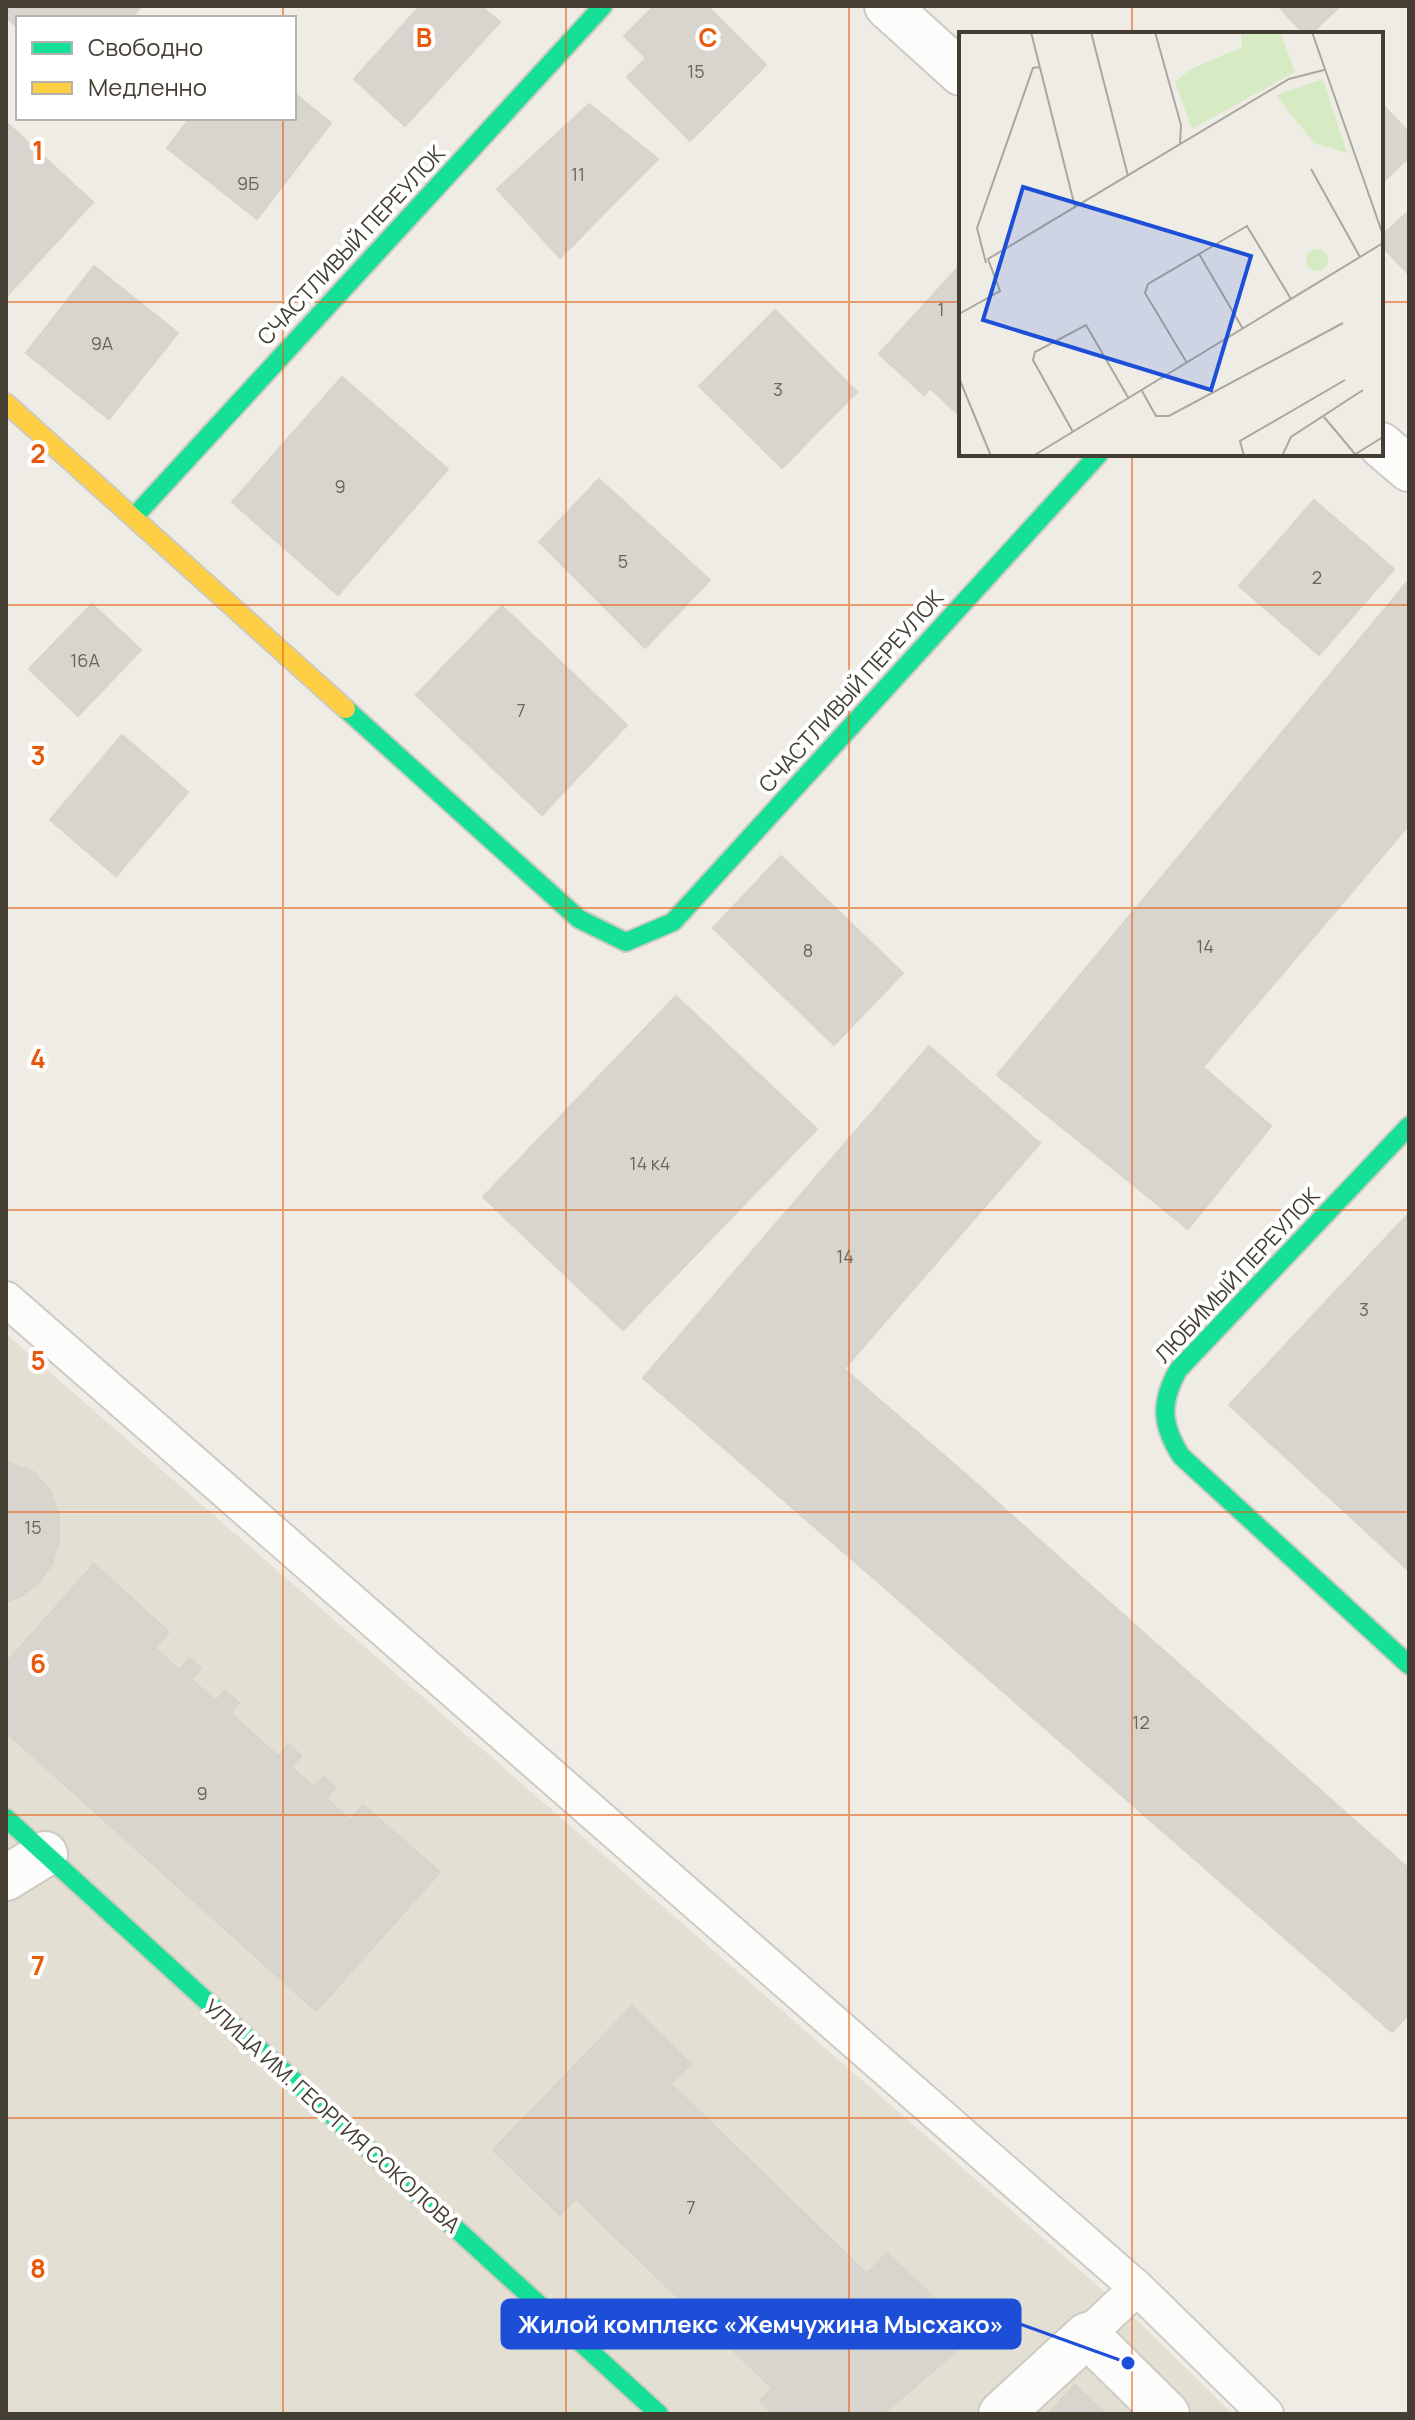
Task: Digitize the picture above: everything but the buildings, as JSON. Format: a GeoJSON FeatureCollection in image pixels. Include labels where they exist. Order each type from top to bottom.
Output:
{"type":"FeatureCollection","features":[{"type":"Feature","properties":{"kind":"street","name":"СЧАСТЛИВЫЙ ПЕРЕУЛОК"},"geometry":{"type":"LineString","coordinates":[[603,6],[134,517],[579,919],[626,942],[673,922],[1097,456]]}},
{"type":"Feature","properties":{"kind":"street"},"geometry":{"type":"LineString","coordinates":[[887,6],[959,71]]}},
{"type":"Feature","properties":{"kind":"street"},"geometry":{"type":"LineString","coordinates":[[6,403],[134,517]]}},
{"type":"Feature","properties":{"kind":"street"},"geometry":{"type":"LineString","coordinates":[[1383,447],[1409,469]]}},
{"type":"Feature","properties":{"kind":"street","name":"ЛЮБИМЫЙ ПЕРЕУЛОК"},"geometry":{"type":"LineString","coordinates":[[1409,1126],[1178,1370],[1162,1398],[1164,1429],[1181,1456],[1409,1665]]}},
{"type":"Feature","properties":{"kind":"street","name":"УЛИЦА ИМ. ГЕОРГИЯ СОКОЛОВА"},"geometry":{"type":"LineString","coordinates":[[6,1818],[659,2414]]}},
{"type":"Feature","properties":{"kind":"street"},"geometry":{"type":"LineString","coordinates":[[6,1878],[45,1854]]}},
{"type":"Feature","properties":{"kind":"street"},"geometry":{"type":"LineString","coordinates":[[1001,2414],[1087,2335],[1167,2414]]}},
{"type":"Feature","properties":{"kind":"lane"},"geometry":{"type":"LineString","coordinates":[[6,1299],[1137,2288],[1266,2414]]}},
{"type":"Feature","properties":{"kind":"lane"},"geometry":{"type":"LineString","coordinates":[[1087,2335],[1137,2288]]}},
{"type":"Feature","properties":{"kind":"shaded area"},"geometry":{"type":"Polygon","coordinates":[[[6,1334],[1129,2313],[1233,2414],[6,2414],[6,1334]]]}},
{"type":"Feature","properties":{"kind":"traffic: fast"},"geometry":{"type":"LineString","coordinates":[[134,517],[603,6]]}},
{"type":"Feature","properties":{"kind":"traffic: fast"},"geometry":{"type":"LineString","coordinates":[[346,709],[579,919],[626,942],[673,922],[1097,456]]}},
{"type":"Feature","properties":{"kind":"traffic: fast"},"geometry":{"type":"LineString","coordinates":[[1409,1126],[1178,1370],[1168,1393],[1165,1413],[1170,1434],[1181,1456],[1409,1665]]}},
{"type":"Feature","properties":{"kind":"traffic: fast"},"geometry":{"type":"LineString","coordinates":[[6,1818],[659,2414]]}},
{"type":"Feature","properties":{"kind":"traffic: slow"},"geometry":{"type":"LineString","coordinates":[[6,403],[346,709]]}},
{"type":"Feature","properties":{"kind":"place","name":"Жилой комплекс «Жемчужина Мысхако»"},"geometry":{"type":"Point","coordinates":[1128,2363]}}]}
